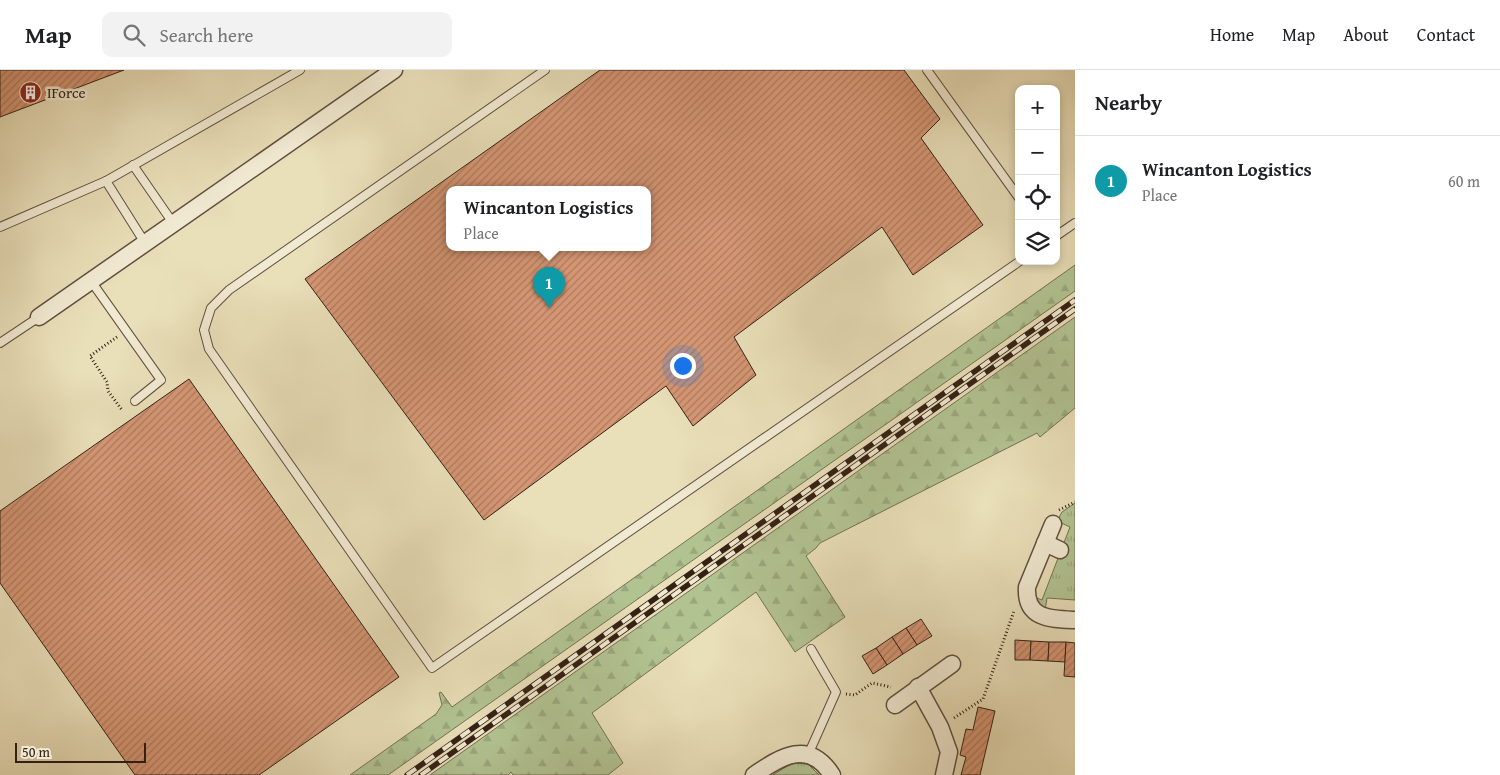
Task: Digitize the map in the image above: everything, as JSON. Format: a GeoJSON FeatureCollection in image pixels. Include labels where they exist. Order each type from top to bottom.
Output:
{"type":"FeatureCollection","features":[{"type":"Feature","properties":{"kind":"street"},"geometry":{"type":"LineString","coordinates":[[39,318],[394,70]]}},
{"type":"Feature","properties":{"kind":"street"},"geometry":{"type":"LineString","coordinates":[[1053,524],[1027,587],[1026,596],[1028,604],[1038,614],[1075,620]]}},
{"type":"Feature","properties":{"kind":"street"},"geometry":{"type":"LineString","coordinates":[[1045,543],[1060,550]]}},
{"type":"Feature","properties":{"kind":"street"},"geometry":{"type":"LineString","coordinates":[[895,706],[952,664]]}},
{"type":"Feature","properties":{"kind":"street"},"geometry":{"type":"LineString","coordinates":[[916,690],[940,727],[949,752],[944,775]]}},
{"type":"Feature","properties":{"kind":"street"},"geometry":{"type":"LineString","coordinates":[[754,775],[787,755],[798,754],[818,758],[832,775]]}},
{"type":"Feature","properties":{"kind":"lane"},"geometry":{"type":"LineString","coordinates":[[0,227],[106,181],[300,70]]}},
{"type":"Feature","properties":{"kind":"lane"},"geometry":{"type":"LineString","coordinates":[[545,70],[229,290],[211,308],[204,330],[209,350],[432,668],[1015,264]]}},
{"type":"Feature","properties":{"kind":"lane"},"geometry":{"type":"LineString","coordinates":[[927,70],[1015,192]]}},
{"type":"Feature","properties":{"kind":"lane"},"geometry":{"type":"LineString","coordinates":[[133,165],[173,223]]}},
{"type":"Feature","properties":{"kind":"lane"},"geometry":{"type":"LineString","coordinates":[[106,181],[145,243]]}},
{"type":"Feature","properties":{"kind":"lane"},"geometry":{"type":"LineString","coordinates":[[1060,233],[1075,223]]}},
{"type":"Feature","properties":{"kind":"lane"},"geometry":{"type":"LineString","coordinates":[[90,281],[161,380],[135,401]]}},
{"type":"Feature","properties":{"kind":"lane"},"geometry":{"type":"LineString","coordinates":[[0,343],[39,318]]}},
{"type":"Feature","properties":{"kind":"lane"},"geometry":{"type":"LineString","coordinates":[[808,755],[836,692],[811,649]]}},
{"type":"Feature","properties":{"kind":"path"},"geometry":{"type":"LineString","coordinates":[[122,410],[108,391],[107,382],[90,356],[125,330]]}},
{"type":"Feature","properties":{"kind":"path"},"geometry":{"type":"LineString","coordinates":[[940,727],[983,699],[1019,598],[1026,596]]}},
{"type":"Feature","properties":{"kind":"path"},"geometry":{"type":"LineString","coordinates":[[836,692],[855,695],[872,683],[916,690]]}},
{"type":"Feature","properties":{"kind":"green space"},"geometry":{"type":"Polygon","coordinates":[[[1075,265],[1075,291],[388,775],[350,775],[436,714],[442,705],[439,693],[441,692],[452,707],[1075,265]]]}},
{"type":"Feature","properties":{"kind":"green space"},"geometry":{"type":"Polygon","coordinates":[[[1075,317],[1075,408],[1040,437],[1037,433],[820,543],[806,556],[845,617],[795,652],[756,592],[592,713],[623,763],[608,775],[513,775],[511,772],[508,775],[430,775],[1075,317]]]}},
{"type":"Feature","properties":{"kind":"green space"},"geometry":{"type":"Polygon","coordinates":[[[1075,503],[1075,600],[1047,598],[1045,611],[1029,595],[1042,600],[1070,527],[1057,521],[1062,512],[1075,503]]]}},
{"type":"Feature","properties":{"kind":"green space"},"geometry":{"type":"Polygon","coordinates":[[[792,763],[808,764],[819,775],[773,775],[792,763]]]}},
{"type":"Feature","properties":{"kind":"building","name":"IForce"},"geometry":{"type":"Polygon","coordinates":[[[0,70],[124,70],[0,117],[0,70]]]}},
{"type":"Feature","properties":{"kind":"building"},"geometry":{"type":"Polygon","coordinates":[[[600,70],[904,70],[940,119],[921,138],[983,225],[913,275],[882,227],[734,337],[756,375],[693,426],[666,386],[484,520],[305,279],[600,70]]]}},
{"type":"Feature","properties":{"kind":"building"},"geometry":{"type":"Polygon","coordinates":[[[189,379],[399,677],[259,775],[135,775],[0,583],[0,511],[189,379]]]}},
{"type":"Feature","properties":{"kind":"building"},"geometry":{"type":"Polygon","coordinates":[[[921,619],[932,636],[917,645],[906,628],[921,619]]]}},
{"type":"Feature","properties":{"kind":"building"},"geometry":{"type":"Polygon","coordinates":[[[906,628],[917,645],[903,654],[892,637],[906,628]]]}},
{"type":"Feature","properties":{"kind":"building"},"geometry":{"type":"Polygon","coordinates":[[[892,637],[903,654],[887,665],[876,648],[892,637]]]}},
{"type":"Feature","properties":{"kind":"building"},"geometry":{"type":"Polygon","coordinates":[[[1015,640],[1031,641],[1030,660],[1015,660],[1015,640]]]}},
{"type":"Feature","properties":{"kind":"building"},"geometry":{"type":"Polygon","coordinates":[[[1031,641],[1049,642],[1048,661],[1030,660],[1031,641]]]}},
{"type":"Feature","properties":{"kind":"building"},"geometry":{"type":"Polygon","coordinates":[[[1049,642],[1066,642],[1065,662],[1048,661],[1049,642]]]}},
{"type":"Feature","properties":{"kind":"building"},"geometry":{"type":"Polygon","coordinates":[[[1066,642],[1075,643],[1075,677],[1064,676],[1066,642]]]}},
{"type":"Feature","properties":{"kind":"building"},"geometry":{"type":"Polygon","coordinates":[[[876,648],[887,665],[873,674],[862,656],[876,648]]]}},
{"type":"Feature","properties":{"kind":"building"},"geometry":{"type":"Polygon","coordinates":[[[978,707],[995,711],[980,775],[961,775],[966,757],[960,755],[966,729],[973,730],[978,707]]]}},
{"type":"Feature","properties":{"kind":"railway"},"geometry":{"type":"LineString","coordinates":[[407,775],[1075,300]]}},
{"type":"Feature","properties":{"kind":"railway"},"geometry":{"type":"LineString","coordinates":[[421,775],[1075,309]]}},
{"type":"Feature","properties":{"kind":"place","name":"IForce"},"geometry":{"type":"Point","coordinates":[31,93]}},
{"type":"Feature","properties":{"kind":"place","name":"Wincanton Logistics"},"geometry":{"type":"Point","coordinates":[549,308]}}]}
